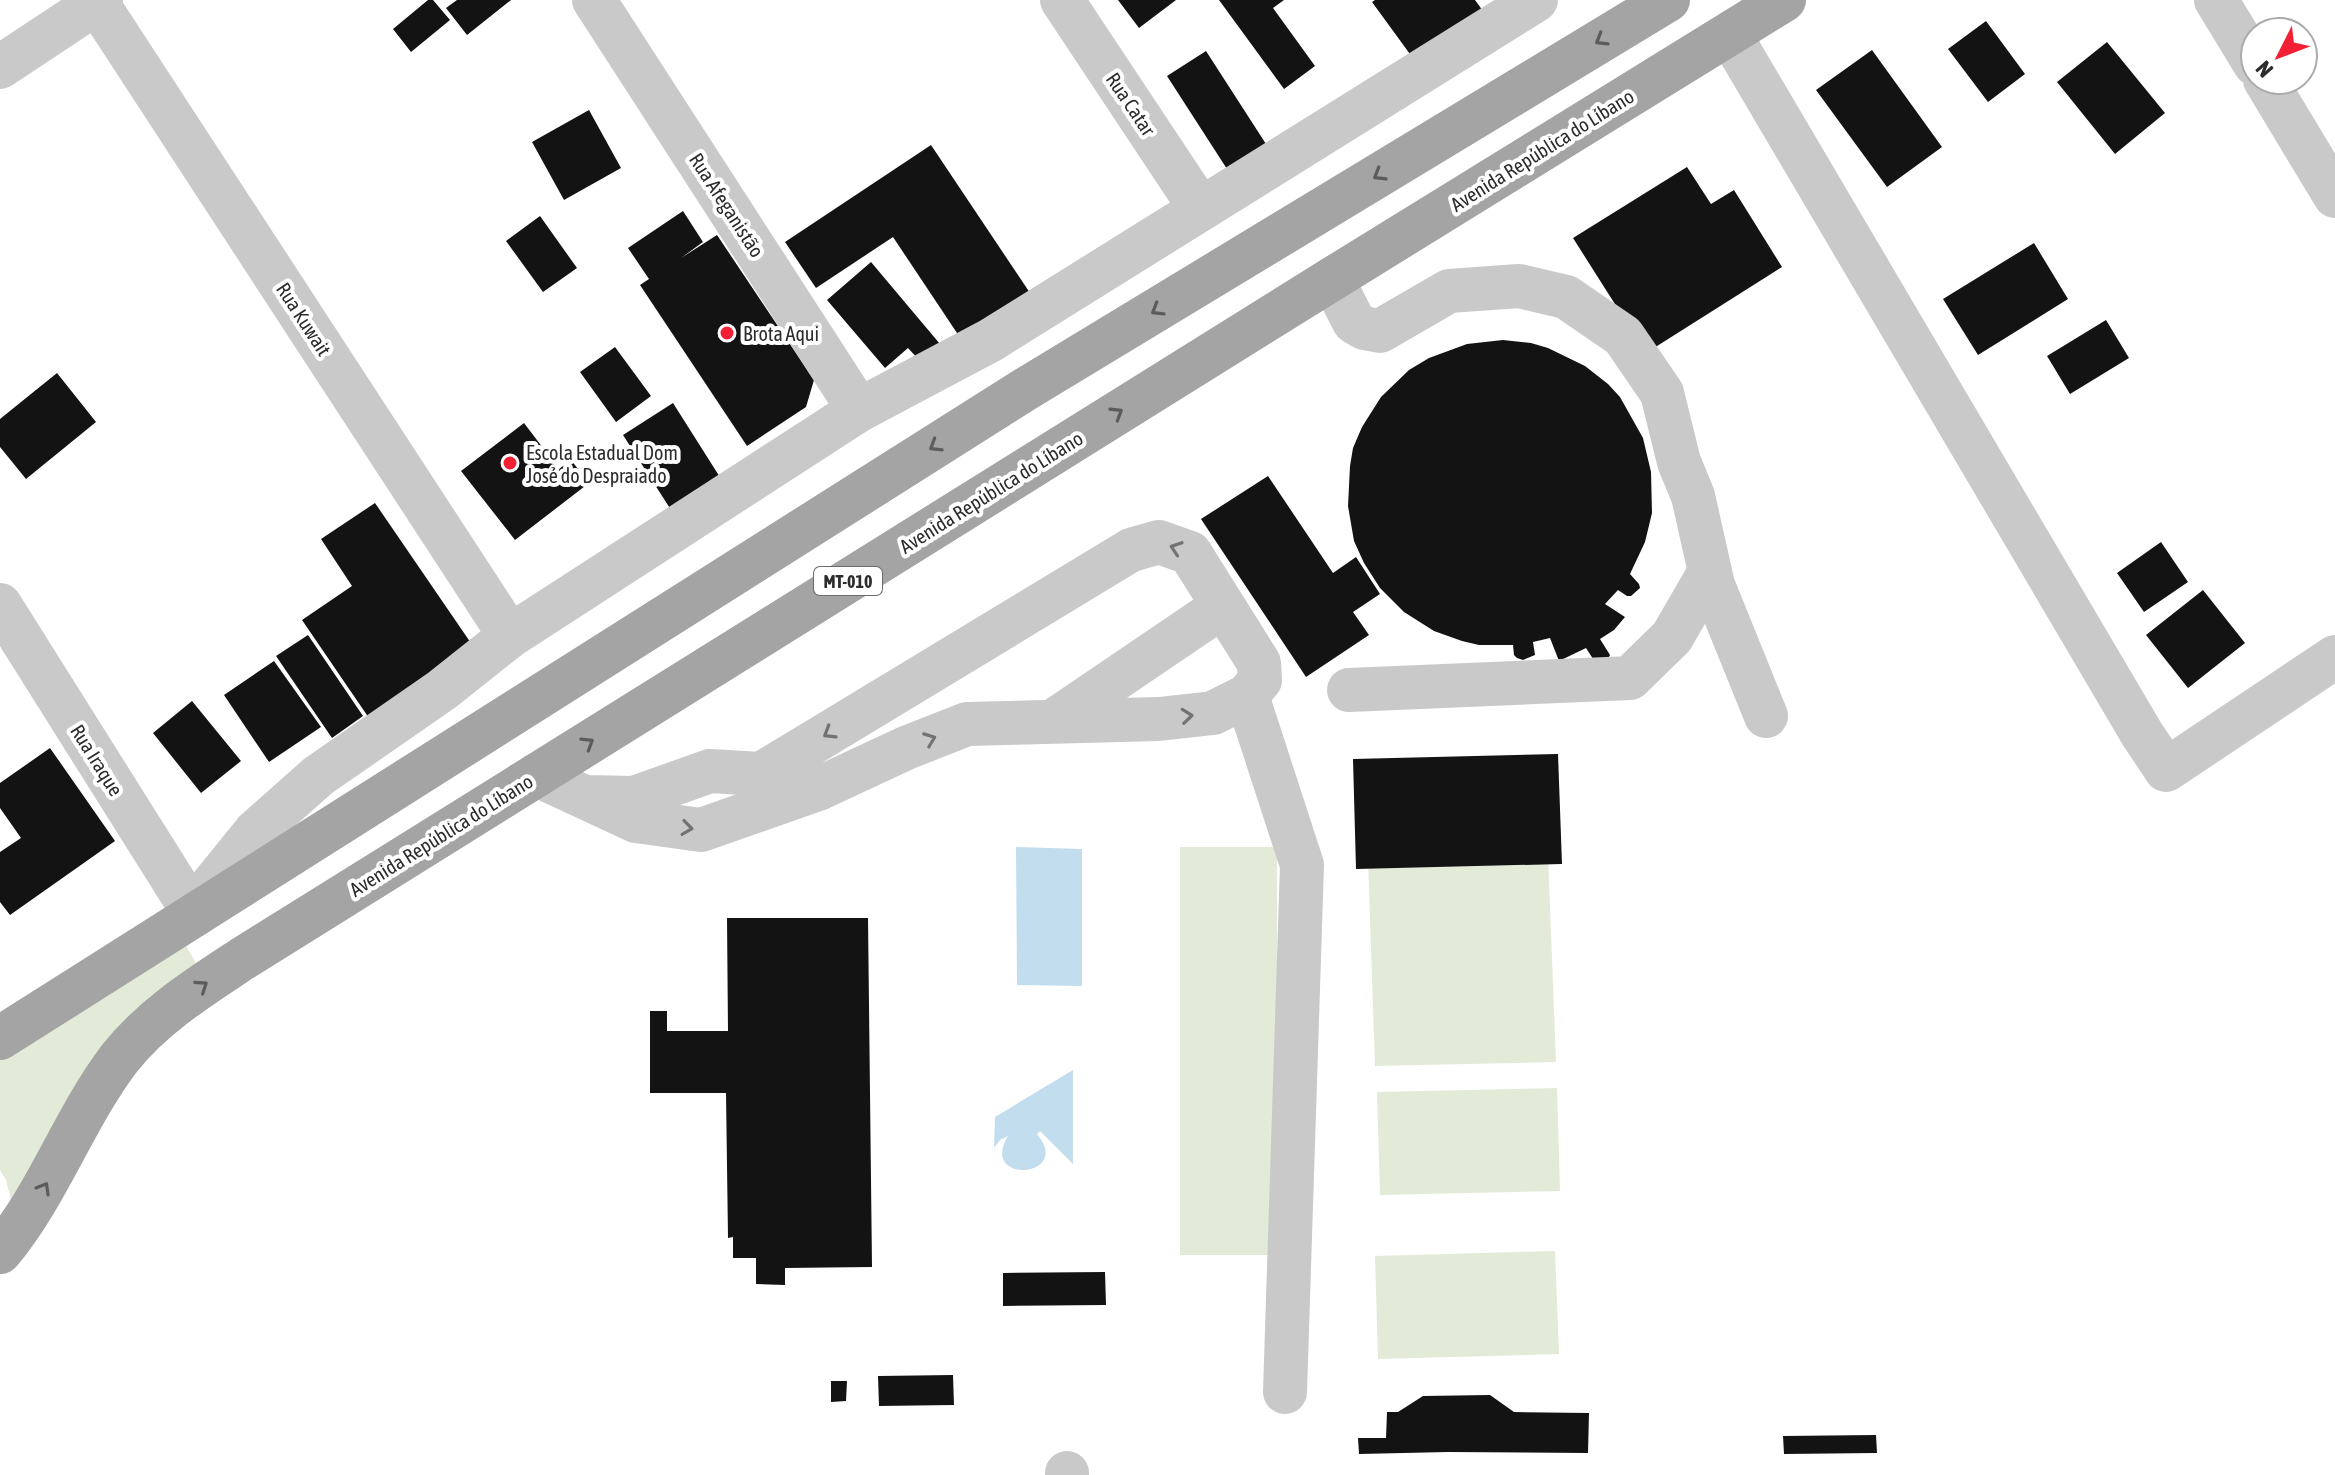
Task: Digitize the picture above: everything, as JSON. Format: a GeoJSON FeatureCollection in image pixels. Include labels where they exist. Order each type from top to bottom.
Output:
{"type":"FeatureCollection","features":[{"type":"Feature","properties":{"kind":"main road"},"geometry":{"type":"LineString","coordinates":[[0,1038],[1024,390],[1668,0]]}},
{"type":"Feature","properties":{"kind":"main road","name":"Avenida República do Líbano"},"geometry":{"type":"LineString","coordinates":[[0,1252],[34,1205],[103,1082],[152,1024],[187,996],[1332,279],[1784,0]]}},
{"type":"Feature","properties":{"kind":"street","name":"Rua Afeganistão"},"geometry":{"type":"LineString","coordinates":[[594,0],[859,410]]}},
{"type":"Feature","properties":{"kind":"street","name":"Rua Catar"},"geometry":{"type":"LineString","coordinates":[[1062,0],[1200,208]]}},
{"type":"Feature","properties":{"kind":"street"},"geometry":{"type":"LineString","coordinates":[[195,915],[208,890],[255,832],[318,776],[442,690],[510,636],[859,410],[991,340],[1536,0]]}},
{"type":"Feature","properties":{"kind":"street"},"geometry":{"type":"LineString","coordinates":[[2216,0],[2239,38]]}},
{"type":"Feature","properties":{"kind":"street"},"geometry":{"type":"LineString","coordinates":[[0,67],[99,1]]}},
{"type":"Feature","properties":{"kind":"street","name":"Rua Kuwait"},"geometry":{"type":"LineString","coordinates":[[99,1],[510,636]]}},
{"type":"Feature","properties":{"kind":"street"},"geometry":{"type":"LineString","coordinates":[[1730,35],[2166,770],[2335,657]]}},
{"type":"Feature","properties":{"kind":"street"},"geometry":{"type":"LineString","coordinates":[[2275,96],[2335,196]]}},
{"type":"Feature","properties":{"kind":"street"},"geometry":{"type":"LineString","coordinates":[[1332,279],[1354,322],[1364,328],[1380,331],[1449,291],[1519,286],[1566,297],[1623,336],[1662,393],[1679,462],[1693,496],[1709,573],[1766,716]]}},
{"type":"Feature","properties":{"kind":"street"},"geometry":{"type":"LineString","coordinates":[[991,340],[1024,390]]}},
{"type":"Feature","properties":{"kind":"street"},"geometry":{"type":"LineString","coordinates":[[537,775],[636,821],[701,830],[818,789],[967,724],[1159,719],[1213,713],[1247,696],[1260,680],[1259,663],[1190,553],[1159,542],[1131,550],[761,774],[710,771],[634,798],[587,797]]}},
{"type":"Feature","properties":{"kind":"street"},"geometry":{"type":"LineString","coordinates":[[1349,690],[1630,678],[1672,637],[1709,573]]}},
{"type":"Feature","properties":{"kind":"street","name":"Rua Iraque"},"geometry":{"type":"LineString","coordinates":[[0,605],[195,915]]}},
{"type":"Feature","properties":{"kind":"street"},"geometry":{"type":"LineString","coordinates":[[1055,720],[1223,606]]}},
{"type":"Feature","properties":{"kind":"street"},"geometry":{"type":"LineString","coordinates":[[1247,696],[1302,865],[1285,1392]]}},
{"type":"Feature","properties":{"kind":"green space"},"geometry":{"type":"Polygon","coordinates":[[[1180,847],[1277,847],[1277,1255],[1180,1255],[1180,847]]]}},
{"type":"Feature","properties":{"kind":"green space"},"geometry":{"type":"Polygon","coordinates":[[[1548,854],[1556,1062],[1375,1066],[1368,859],[1548,854]]]}},
{"type":"Feature","properties":{"kind":"green space"},"geometry":{"type":"Polygon","coordinates":[[[181,937],[201,972],[12,1204],[0,1170],[0,1053],[181,937]]]}},
{"type":"Feature","properties":{"kind":"green space"},"geometry":{"type":"Polygon","coordinates":[[[1557,1088],[1560,1191],[1380,1195],[1377,1092],[1557,1088]]]}},
{"type":"Feature","properties":{"kind":"green space"},"geometry":{"type":"Polygon","coordinates":[[[1555,1251],[1559,1354],[1378,1359],[1375,1256],[1555,1251]]]}},
{"type":"Feature","properties":{"kind":"water"},"geometry":{"type":"Polygon","coordinates":[[[1016,847],[1082,849],[1082,986],[1017,985],[1016,847]]]}},
{"type":"Feature","properties":{"kind":"water"},"geometry":{"type":"Polygon","coordinates":[[[1073,1070],[1073,1164],[1040,1131],[1037,1134],[1045,1149],[1044,1160],[1036,1167],[1014,1169],[1005,1163],[1002,1152],[1008,1136],[994,1148],[995,1117],[1073,1070]]]}},
{"type":"Feature","properties":{"kind":"building"},"geometry":{"type":"Polygon","coordinates":[[[428,0],[433,0],[450,20],[411,52],[393,29],[428,0]]]}},
{"type":"Feature","properties":{"kind":"building"},"geometry":{"type":"Polygon","coordinates":[[[457,0],[511,0],[467,35],[446,8],[457,0]]]}},
{"type":"Feature","properties":{"kind":"building"},"geometry":{"type":"Polygon","coordinates":[[[1118,0],[1176,0],[1139,28],[1118,0]]]}},
{"type":"Feature","properties":{"kind":"building"},"geometry":{"type":"Polygon","coordinates":[[[1219,0],[1284,0],[1273,8],[1315,66],[1284,89],[1219,0]]]}},
{"type":"Feature","properties":{"kind":"building"},"geometry":{"type":"Polygon","coordinates":[[[1475,0],[1483,11],[1415,61],[1372,2],[1475,0]]]}},
{"type":"Feature","properties":{"kind":"building"},"geometry":{"type":"Polygon","coordinates":[[[1986,21],[2025,74],[1988,102],[1948,49],[1986,21]]]}},
{"type":"Feature","properties":{"kind":"building"},"geometry":{"type":"Polygon","coordinates":[[[2107,42],[2165,113],[2115,154],[2057,82],[2107,42]]]}},
{"type":"Feature","properties":{"kind":"building"},"geometry":{"type":"Polygon","coordinates":[[[1872,50],[1942,147],[1887,187],[1816,90],[1872,50]]]}},
{"type":"Feature","properties":{"kind":"building"},"geometry":{"type":"Polygon","coordinates":[[[1206,51],[1266,144],[1227,169],[1167,76],[1206,51]]]}},
{"type":"Feature","properties":{"kind":"building"},"geometry":{"type":"Polygon","coordinates":[[[589,110],[621,168],[564,200],[532,142],[589,110]]]}},
{"type":"Feature","properties":{"kind":"building"},"geometry":{"type":"Polygon","coordinates":[[[931,145],[1030,293],[961,339],[893,237],[816,288],[785,242],[931,145]]]}},
{"type":"Feature","properties":{"kind":"building"},"geometry":{"type":"Polygon","coordinates":[[[1687,167],[1711,204],[1734,190],[1782,267],[1646,353],[1573,238],[1687,167]]]}},
{"type":"Feature","properties":{"kind":"building","name":"Brota Aqui"},"geometry":{"type":"Polygon","coordinates":[[[683,211],[703,242],[681,258],[717,235],[814,380],[806,407],[747,446],[640,285],[649,279],[628,248],[683,211]]]}},
{"type":"Feature","properties":{"kind":"building"},"geometry":{"type":"Polygon","coordinates":[[[540,216],[577,268],[543,292],[506,241],[540,216]]]}},
{"type":"Feature","properties":{"kind":"building"},"geometry":{"type":"Polygon","coordinates":[[[2034,243],[2068,299],[1978,355],[1943,299],[2034,243]]]}},
{"type":"Feature","properties":{"kind":"building"},"geometry":{"type":"Polygon","coordinates":[[[871,262],[940,344],[920,361],[908,348],[885,368],[827,300],[871,262]]]}},
{"type":"Feature","properties":{"kind":"building"},"geometry":{"type":"Polygon","coordinates":[[[2106,320],[2129,358],[2070,394],[2047,356],[2106,320]]]}},
{"type":"Feature","properties":{"kind":"building"},"geometry":{"type":"Polygon","coordinates":[[[1503,340],[1548,348],[1585,366],[1620,397],[1643,438],[1651,472],[1652,513],[1645,542],[1630,574],[1640,588],[1631,596],[1618,590],[1605,604],[1625,617],[1614,630],[1600,639],[1610,655],[1608,659],[1595,662],[1586,648],[1559,661],[1550,638],[1533,642],[1535,655],[1523,660],[1514,655],[1513,645],[1479,645],[1434,631],[1404,612],[1380,588],[1354,541],[1348,506],[1353,448],[1381,397],[1409,370],[1429,358],[1467,344],[1503,340]]]}},
{"type":"Feature","properties":{"kind":"building"},"geometry":{"type":"Polygon","coordinates":[[[615,347],[651,396],[616,422],[580,372],[615,347]]]}},
{"type":"Feature","properties":{"kind":"building"},"geometry":{"type":"Polygon","coordinates":[[[57,373],[96,422],[26,479],[0,447],[0,419],[57,373]]]}},
{"type":"Feature","properties":{"kind":"building"},"geometry":{"type":"Polygon","coordinates":[[[673,403],[723,482],[673,513],[623,435],[673,403]]]}},
{"type":"Feature","properties":{"kind":"building"},"geometry":{"type":"Polygon","coordinates":[[[524,423],[559,469],[571,460],[589,483],[515,540],[461,471],[524,423]]]}},
{"type":"Feature","properties":{"kind":"building"},"geometry":{"type":"Polygon","coordinates":[[[1268,476],[1333,573],[1356,557],[1380,594],[1353,612],[1369,635],[1306,677],[1201,519],[1268,476]]]}},
{"type":"Feature","properties":{"kind":"building"},"geometry":{"type":"Polygon","coordinates":[[[375,503],[475,649],[371,721],[302,620],[352,586],[321,539],[375,503]]]}},
{"type":"Feature","properties":{"kind":"building"},"geometry":{"type":"Polygon","coordinates":[[[2161,542],[2188,582],[2144,612],[2117,573],[2161,542]]]}},
{"type":"Feature","properties":{"kind":"building"},"geometry":{"type":"Polygon","coordinates":[[[2203,590],[2245,643],[2188,688],[2146,635],[2203,590]]]}},
{"type":"Feature","properties":{"kind":"building"},"geometry":{"type":"Polygon","coordinates":[[[308,635],[363,716],[332,738],[276,656],[308,635]]]}},
{"type":"Feature","properties":{"kind":"building"},"geometry":{"type":"Polygon","coordinates":[[[274,661],[321,727],[269,762],[224,695],[274,661]]]}},
{"type":"Feature","properties":{"kind":"building"},"geometry":{"type":"Polygon","coordinates":[[[192,701],[241,761],[201,793],[153,733],[192,701]]]}},
{"type":"Feature","properties":{"kind":"building"},"geometry":{"type":"Polygon","coordinates":[[[50,748],[115,841],[10,915],[0,902],[0,852],[21,838],[0,808],[0,783],[50,748]]]}},
{"type":"Feature","properties":{"kind":"building"},"geometry":{"type":"Polygon","coordinates":[[[1558,754],[1562,864],[1356,869],[1353,759],[1558,754]]]}},
{"type":"Feature","properties":{"kind":"building"},"geometry":{"type":"Polygon","coordinates":[[[727,918],[868,918],[872,1267],[785,1268],[785,1285],[756,1284],[756,1258],[733,1258],[733,1237],[728,1238],[726,1093],[650,1093],[650,1011],[667,1011],[667,1031],[728,1031],[727,918]]]}},
{"type":"Feature","properties":{"kind":"building"},"geometry":{"type":"Polygon","coordinates":[[[1105,1272],[1106,1305],[1003,1306],[1003,1273],[1105,1272]]]}},
{"type":"Feature","properties":{"kind":"building"},"geometry":{"type":"Polygon","coordinates":[[[953,1375],[954,1405],[879,1406],[878,1376],[953,1375]]]}},
{"type":"Feature","properties":{"kind":"building"},"geometry":{"type":"Polygon","coordinates":[[[831,1381],[847,1381],[846,1401],[831,1402],[831,1381]]]}},
{"type":"Feature","properties":{"kind":"building"},"geometry":{"type":"Polygon","coordinates":[[[1490,1395],[1514,1412],[1589,1413],[1588,1453],[1359,1454],[1358,1438],[1386,1438],[1387,1412],[1398,1412],[1423,1396],[1490,1395]]]}},
{"type":"Feature","properties":{"kind":"building"},"geometry":{"type":"Polygon","coordinates":[[[1876,1435],[1877,1453],[1784,1454],[1783,1436],[1876,1435]]]}},
{"type":"Feature","properties":{"kind":"place","name":"Brota Aqui"},"geometry":{"type":"Point","coordinates":[727,333]}},
{"type":"Feature","properties":{"kind":"place","name":"Escola Estadual Dom José do Despraiado"},"geometry":{"type":"Point","coordinates":[510,463]}}]}
